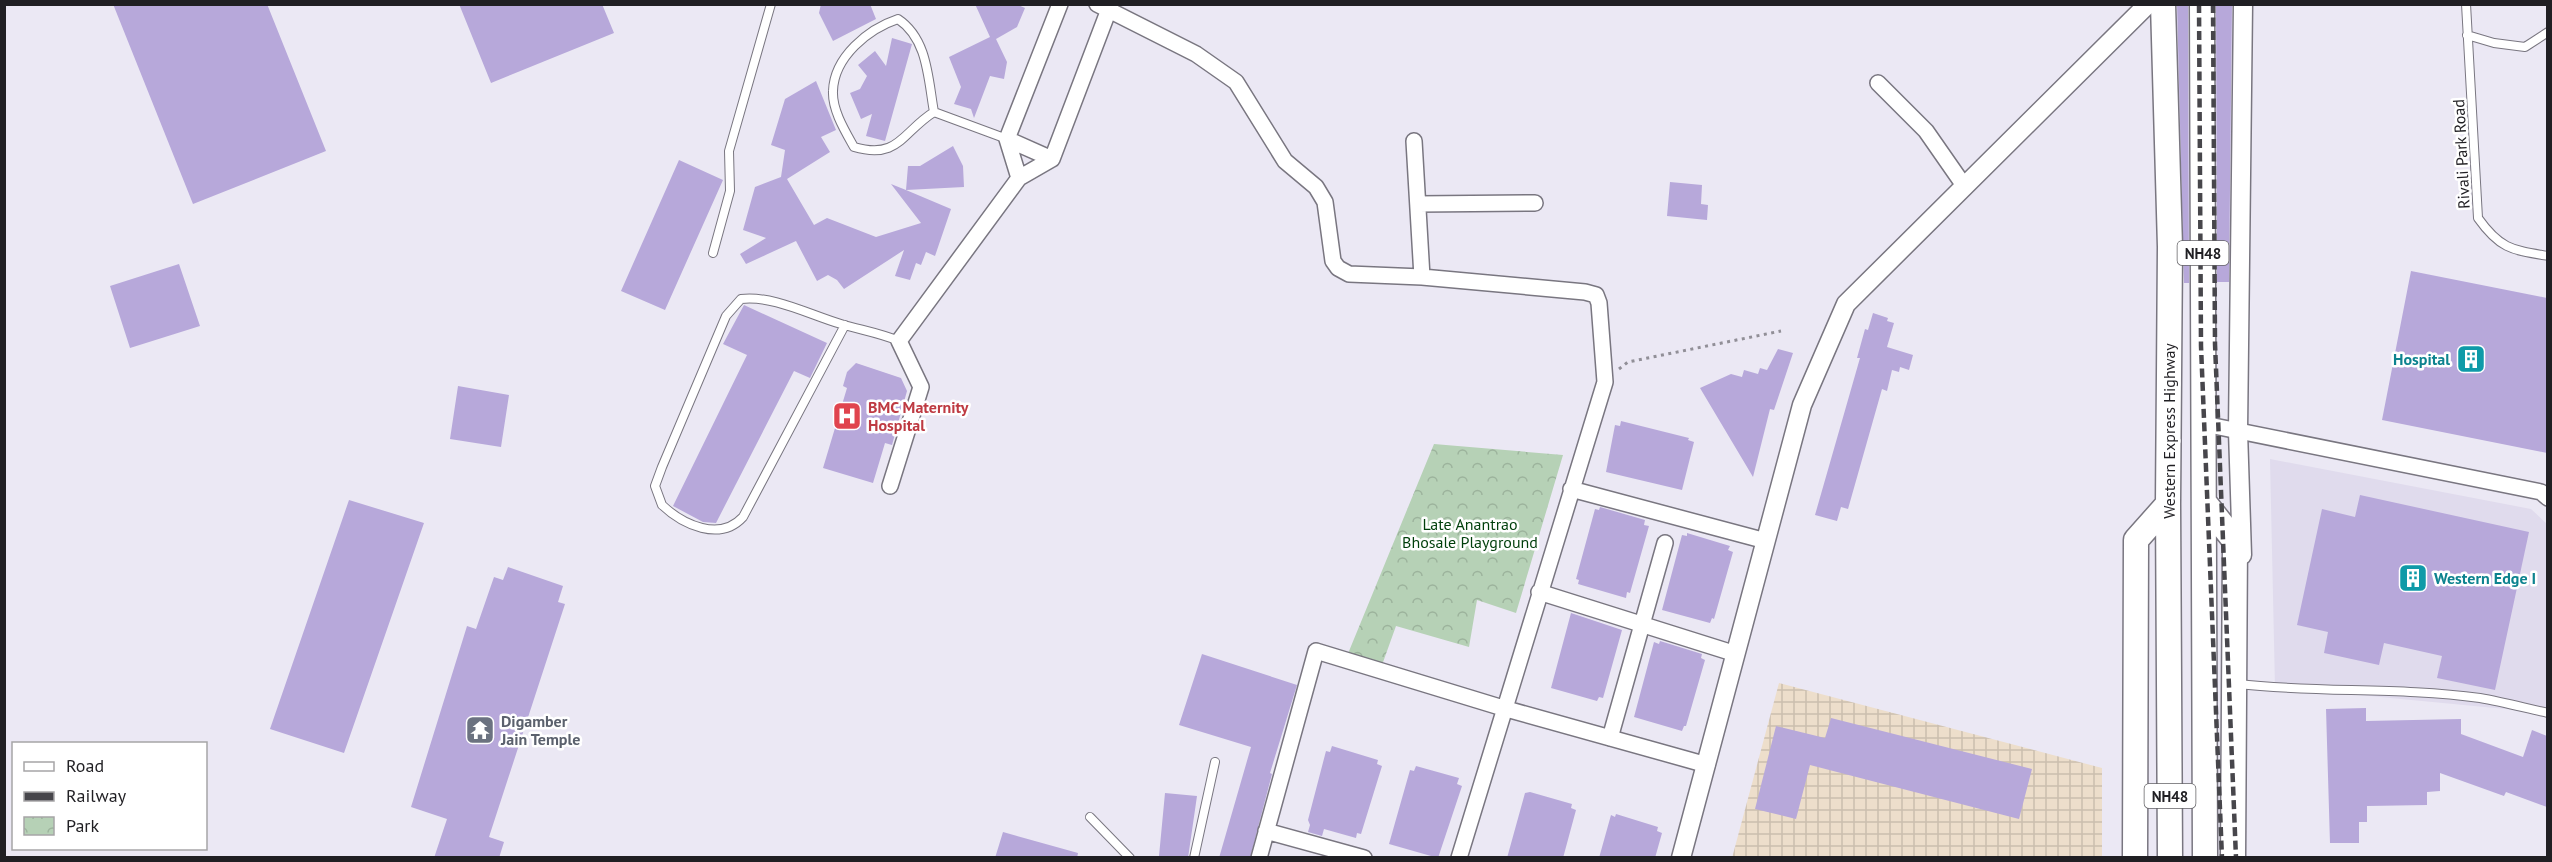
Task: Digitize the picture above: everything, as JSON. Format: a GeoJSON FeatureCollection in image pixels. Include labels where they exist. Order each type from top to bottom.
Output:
{"type":"FeatureCollection","features":[{"type":"Feature","properties":{"kind":"highway","name":"Western Express Highway"},"geometry":{"type":"LineString","coordinates":[[2163,4],[2170,248],[2168,504],[2170,858]]}},
{"type":"Feature","properties":{"kind":"highway","name":"NH48"},"geometry":{"type":"LineString","coordinates":[[2202,4],[2205,858]]}},
{"type":"Feature","properties":{"kind":"highway"},"geometry":{"type":"LineString","coordinates":[[2204,502],[2235,541],[2240,684],[2233,858]]}},
{"type":"Feature","properties":{"kind":"highway"},"geometry":{"type":"LineString","coordinates":[[2135,858],[2136,540],[2168,504]]}},
{"type":"Feature","properties":{"kind":"street"},"geometry":{"type":"LineString","coordinates":[[1019,178],[1007,139],[1060,4]]}},
{"type":"Feature","properties":{"kind":"street"},"geometry":{"type":"LineString","coordinates":[[1681,858],[1802,405],[1846,304],[2148,4]]}},
{"type":"Feature","properties":{"kind":"street"},"geometry":{"type":"LineString","coordinates":[[2243,4],[2238,431],[2244,858]]}},
{"type":"Feature","properties":{"kind":"street"},"geometry":{"type":"LineString","coordinates":[[890,486],[921,387],[899,341],[1019,178],[1052,159],[1106,7],[1196,54],[1236,82],[1286,161],[1316,187],[1325,202],[1333,261],[1338,268],[1349,274],[1422,277],[1596,295],[1599,303],[1605,382],[1503,708],[1459,858]]}},
{"type":"Feature","properties":{"kind":"street"},"geometry":{"type":"LineString","coordinates":[[1878,83],[1926,131],[1965,187]]}},
{"type":"Feature","properties":{"kind":"street"},"geometry":{"type":"LineString","coordinates":[[1007,139],[1052,159]]}},
{"type":"Feature","properties":{"kind":"street"},"geometry":{"type":"LineString","coordinates":[[1414,141],[1422,277]]}},
{"type":"Feature","properties":{"kind":"street"},"geometry":{"type":"LineString","coordinates":[[1418,204],[1535,203]]}},
{"type":"Feature","properties":{"kind":"street"},"geometry":{"type":"LineString","coordinates":[[2204,424],[2541,492],[2547,498]]}},
{"type":"Feature","properties":{"kind":"street"},"geometry":{"type":"LineString","coordinates":[[1571,489],[1766,541]]}},
{"type":"Feature","properties":{"kind":"street"},"geometry":{"type":"LineString","coordinates":[[1610,738],[1665,543]]}},
{"type":"Feature","properties":{"kind":"street"},"geometry":{"type":"LineString","coordinates":[[1539,592],[1736,654]]}},
{"type":"Feature","properties":{"kind":"street"},"geometry":{"type":"LineString","coordinates":[[1259,858],[1316,651],[1503,708],[1707,765]]}},
{"type":"Feature","properties":{"kind":"street"},"geometry":{"type":"LineString","coordinates":[[1266,831],[1364,858]]}},
{"type":"Feature","properties":{"kind":"lane"},"geometry":{"type":"LineString","coordinates":[[713,253],[730,191],[729,151],[771,4]]}},
{"type":"Feature","properties":{"kind":"lane","name":"Rivali Park Road"},"geometry":{"type":"LineString","coordinates":[[2466,4],[2478,218],[2493,239],[2519,252],[2547,256]]}},
{"type":"Feature","properties":{"kind":"lane"},"geometry":{"type":"LineString","coordinates":[[898,19],[911,28],[922,48],[934,112],[922,119],[910,135],[883,151],[874,153],[854,147],[842,126],[833,91],[841,62],[855,46],[880,25],[898,19]]}},
{"type":"Feature","properties":{"kind":"lane"},"geometry":{"type":"LineString","coordinates":[[2467,35],[2494,43],[2525,47],[2547,32]]}},
{"type":"Feature","properties":{"kind":"lane"},"geometry":{"type":"LineString","coordinates":[[934,112],[1007,139]]}},
{"type":"Feature","properties":{"kind":"lane"},"geometry":{"type":"LineString","coordinates":[[845,325],[743,517],[734,526],[707,530],[662,505],[655,486],[732,307],[741,299],[752,298],[877,332],[899,341]]}},
{"type":"Feature","properties":{"kind":"lane"},"geometry":{"type":"LineString","coordinates":[[2240,684],[2285,689],[2337,688],[2480,698],[2547,713]]}},
{"type":"Feature","properties":{"kind":"lane"},"geometry":{"type":"LineString","coordinates":[[1194,858],[1215,762]]}},
{"type":"Feature","properties":{"kind":"lane"},"geometry":{"type":"LineString","coordinates":[[1090,818],[1130,858]]}},
{"type":"Feature","properties":{"kind":"path"},"geometry":{"type":"LineString","coordinates":[[1605,382],[1628,362],[1781,331]]}},
{"type":"Feature","properties":{"kind":"shaded area"},"geometry":{"type":"Polygon","coordinates":[[[2270,459],[2531,509],[2547,524],[2547,713],[2275,687],[2270,459]]]}},
{"type":"Feature","properties":{"kind":"shaded area"},"geometry":{"type":"Polygon","coordinates":[[[1779,683],[2102,768],[2102,857],[1732,858],[1779,683]]]}},
{"type":"Feature","properties":{"kind":"green space","name":"Late Anantrao Bhosale Playground"},"geometry":{"type":"Polygon","coordinates":[[[1434,444],[1563,455],[1516,613],[1477,600],[1469,647],[1396,626],[1382,665],[1347,656],[1434,444]]]}},
{"type":"Feature","properties":{"kind":"building"},"geometry":{"type":"Polygon","coordinates":[[[113,4],[267,4],[326,151],[193,204],[113,4]]]}},
{"type":"Feature","properties":{"kind":"building"},"geometry":{"type":"Polygon","coordinates":[[[459,4],[602,4],[614,33],[491,83],[459,4]]]}},
{"type":"Feature","properties":{"kind":"building"},"geometry":{"type":"Polygon","coordinates":[[[821,4],[870,4],[876,19],[833,41],[819,13],[821,4]]]}},
{"type":"Feature","properties":{"kind":"building"},"geometry":{"type":"Polygon","coordinates":[[[975,4],[1016,4],[1025,8],[1017,27],[996,39],[1007,62],[1004,79],[990,76],[974,118],[971,109],[954,104],[961,87],[949,57],[990,37],[975,4]]]}},
{"type":"Feature","properties":{"kind":"building"},"geometry":{"type":"Polygon","coordinates":[[[2177,4],[2188,4],[2189,283],[2184,283],[2177,4]]]}},
{"type":"Feature","properties":{"kind":"building"},"geometry":{"type":"Polygon","coordinates":[[[2216,4],[2232,4],[2229,282],[2217,282],[2216,4]]]}},
{"type":"Feature","properties":{"kind":"building"},"geometry":{"type":"Polygon","coordinates":[[[892,38],[912,44],[885,141],[866,136],[872,114],[861,119],[850,93],[860,89],[867,76],[858,65],[875,51],[886,66],[892,38]]]}},
{"type":"Feature","properties":{"kind":"building"},"geometry":{"type":"Polygon","coordinates":[[[816,81],[836,130],[821,137],[830,152],[787,179],[814,225],[827,218],[876,237],[921,223],[891,184],[951,209],[935,256],[926,252],[921,265],[916,263],[910,280],[895,276],[904,250],[844,289],[837,280],[828,275],[817,281],[796,241],[746,264],[740,254],[766,238],[743,230],[755,187],[781,177],[785,150],[771,145],[785,99],[816,81]]]}},
{"type":"Feature","properties":{"kind":"building"},"geometry":{"type":"Polygon","coordinates":[[[953,146],[963,166],[964,187],[906,190],[908,166],[920,166],[953,146]]]}},
{"type":"Feature","properties":{"kind":"building"},"geometry":{"type":"Polygon","coordinates":[[[679,160],[723,180],[665,310],[621,291],[679,160]]]}},
{"type":"Feature","properties":{"kind":"building"},"geometry":{"type":"Polygon","coordinates":[[[1670,182],[1702,185],[1701,204],[1708,205],[1707,220],[1667,216],[1670,182]]]}},
{"type":"Feature","properties":{"kind":"building"},"geometry":{"type":"Polygon","coordinates":[[[179,264],[200,326],[130,348],[110,286],[179,264]]]}},
{"type":"Feature","properties":{"kind":"building","name":"Hospital"},"geometry":{"type":"Polygon","coordinates":[[[2411,271],[2547,298],[2547,453],[2382,420],[2411,271]]]}},
{"type":"Feature","properties":{"kind":"building"},"geometry":{"type":"Polygon","coordinates":[[[744,305],[827,343],[810,378],[794,371],[716,523],[703,522],[673,506],[747,355],[723,344],[744,305]]]}},
{"type":"Feature","properties":{"kind":"building"},"geometry":{"type":"Polygon","coordinates":[[[1873,313],[1888,318],[1887,321],[1894,323],[1887,347],[1913,355],[1909,370],[1900,367],[1899,372],[1892,370],[1887,391],[1882,389],[1848,509],[1841,507],[1837,521],[1815,515],[1860,358],[1857,358],[1865,329],[1868,330],[1873,313]]]}},
{"type":"Feature","properties":{"kind":"building"},"geometry":{"type":"Polygon","coordinates":[[[1778,349],[1793,353],[1774,410],[1770,409],[1753,477],[1700,388],[1731,374],[1742,377],[1744,370],[1758,374],[1760,368],[1767,370],[1778,349]]]}},
{"type":"Feature","properties":{"kind":"building"},"geometry":{"type":"Polygon","coordinates":[[[856,363],[901,378],[907,391],[892,445],[885,443],[873,483],[823,468],[847,388],[843,386],[847,372],[856,363]]]}},
{"type":"Feature","properties":{"kind":"building"},"geometry":{"type":"Polygon","coordinates":[[[458,386],[509,395],[501,447],[450,439],[458,386]]]}},
{"type":"Feature","properties":{"kind":"building"},"geometry":{"type":"Polygon","coordinates":[[[1621,421],[1689,438],[1688,440],[1694,442],[1682,490],[1606,472],[1615,425],[1620,426],[1621,421]]]}},
{"type":"Feature","properties":{"kind":"building","name":"Western Edge I"},"geometry":{"type":"Polygon","coordinates":[[[2360,495],[2529,532],[2495,690],[2437,678],[2442,656],[2384,643],[2379,665],[2324,653],[2328,632],[2297,625],[2322,509],[2355,517],[2360,495]]]}},
{"type":"Feature","properties":{"kind":"building"},"geometry":{"type":"Polygon","coordinates":[[[349,500],[424,523],[344,753],[270,729],[349,500]]]}},
{"type":"Feature","properties":{"kind":"building"},"geometry":{"type":"Polygon","coordinates":[[[1600,507],[1645,520],[1644,525],[1649,526],[1630,593],[1627,592],[1626,598],[1578,584],[1579,580],[1576,579],[1595,509],[1599,510],[1600,507]]]}},
{"type":"Feature","properties":{"kind":"building"},"geometry":{"type":"Polygon","coordinates":[[[1687,533],[1730,546],[1728,550],[1733,552],[1714,619],[1712,618],[1710,623],[1662,610],[1682,535],[1687,536],[1687,533]]]}},
{"type":"Feature","properties":{"kind":"building","name":"Digamber Jain Temple"},"geometry":{"type":"Polygon","coordinates":[[[508,567],[563,586],[558,602],[565,604],[489,837],[504,842],[499,858],[434,858],[447,819],[411,807],[467,626],[476,629],[494,577],[503,580],[508,567]]]}},
{"type":"Feature","properties":{"kind":"building"},"geometry":{"type":"Polygon","coordinates":[[[1571,613],[1622,630],[1603,698],[1599,697],[1597,701],[1551,688],[1571,613]]]}},
{"type":"Feature","properties":{"kind":"building"},"geometry":{"type":"Polygon","coordinates":[[[1660,641],[1702,654],[1701,658],[1705,660],[1686,726],[1682,731],[1634,717],[1654,642],[1659,644],[1660,641]]]}},
{"type":"Feature","properties":{"kind":"building"},"geometry":{"type":"Polygon","coordinates":[[[1202,654],[1297,685],[1270,773],[1272,774],[1250,858],[1219,858],[1251,747],[1179,725],[1202,654]]]}},
{"type":"Feature","properties":{"kind":"building"},"geometry":{"type":"Polygon","coordinates":[[[2366,708],[2366,721],[2461,719],[2461,734],[2523,757],[2532,730],[2547,736],[2547,807],[2506,792],[2504,796],[2440,773],[2440,791],[2427,792],[2427,805],[2367,806],[2367,822],[2359,822],[2359,843],[2330,843],[2326,709],[2366,708]]]}},
{"type":"Feature","properties":{"kind":"building"},"geometry":{"type":"Polygon","coordinates":[[[1831,718],[2032,769],[2019,819],[1810,765],[1796,819],[1755,809],[1776,726],[1825,738],[1831,718]]]}},
{"type":"Feature","properties":{"kind":"building"},"geometry":{"type":"Polygon","coordinates":[[[1332,746],[1378,760],[1377,764],[1382,766],[1361,834],[1357,833],[1356,838],[1324,829],[1322,836],[1308,832],[1310,825],[1308,820],[1326,751],[1330,752],[1332,746]]]}},
{"type":"Feature","properties":{"kind":"building"},"geometry":{"type":"Polygon","coordinates":[[[1416,766],[1459,778],[1457,784],[1462,786],[1438,858],[1389,844],[1410,770],[1414,771],[1416,766]]]}},
{"type":"Feature","properties":{"kind":"building"},"geometry":{"type":"Polygon","coordinates":[[[1530,792],[1572,804],[1571,808],[1576,810],[1563,858],[1507,858],[1525,793],[1530,792]]]}},
{"type":"Feature","properties":{"kind":"building"},"geometry":{"type":"Polygon","coordinates":[[[1165,793],[1197,796],[1188,858],[1159,856],[1165,793]]]}},
{"type":"Feature","properties":{"kind":"building"},"geometry":{"type":"Polygon","coordinates":[[[1616,814],[1658,827],[1657,831],[1662,833],[1655,858],[1599,858],[1611,815],[1615,817],[1616,814]]]}},
{"type":"Feature","properties":{"kind":"building"},"geometry":{"type":"Polygon","coordinates":[[[1003,832],[1078,853],[1077,858],[995,858],[1003,832]]]}},
{"type":"Feature","properties":{"kind":"railway"},"geometry":{"type":"LineString","coordinates":[[2199,4],[2201,346],[2222,858]]}},
{"type":"Feature","properties":{"kind":"railway"},"geometry":{"type":"LineString","coordinates":[[2213,4],[2215,344],[2236,858]]}},
{"type":"Feature","properties":{"kind":"place","name":"Hospital"},"geometry":{"type":"Point","coordinates":[2471,359]}},
{"type":"Feature","properties":{"kind":"place","name":"BMC Maternity Hospital"},"geometry":{"type":"Point","coordinates":[847,416]}},
{"type":"Feature","properties":{"kind":"place","name":"Western Edge I"},"geometry":{"type":"Point","coordinates":[2413,578]}},
{"type":"Feature","properties":{"kind":"place","name":"Digamber Jain Temple"},"geometry":{"type":"Point","coordinates":[480,730]}}]}
